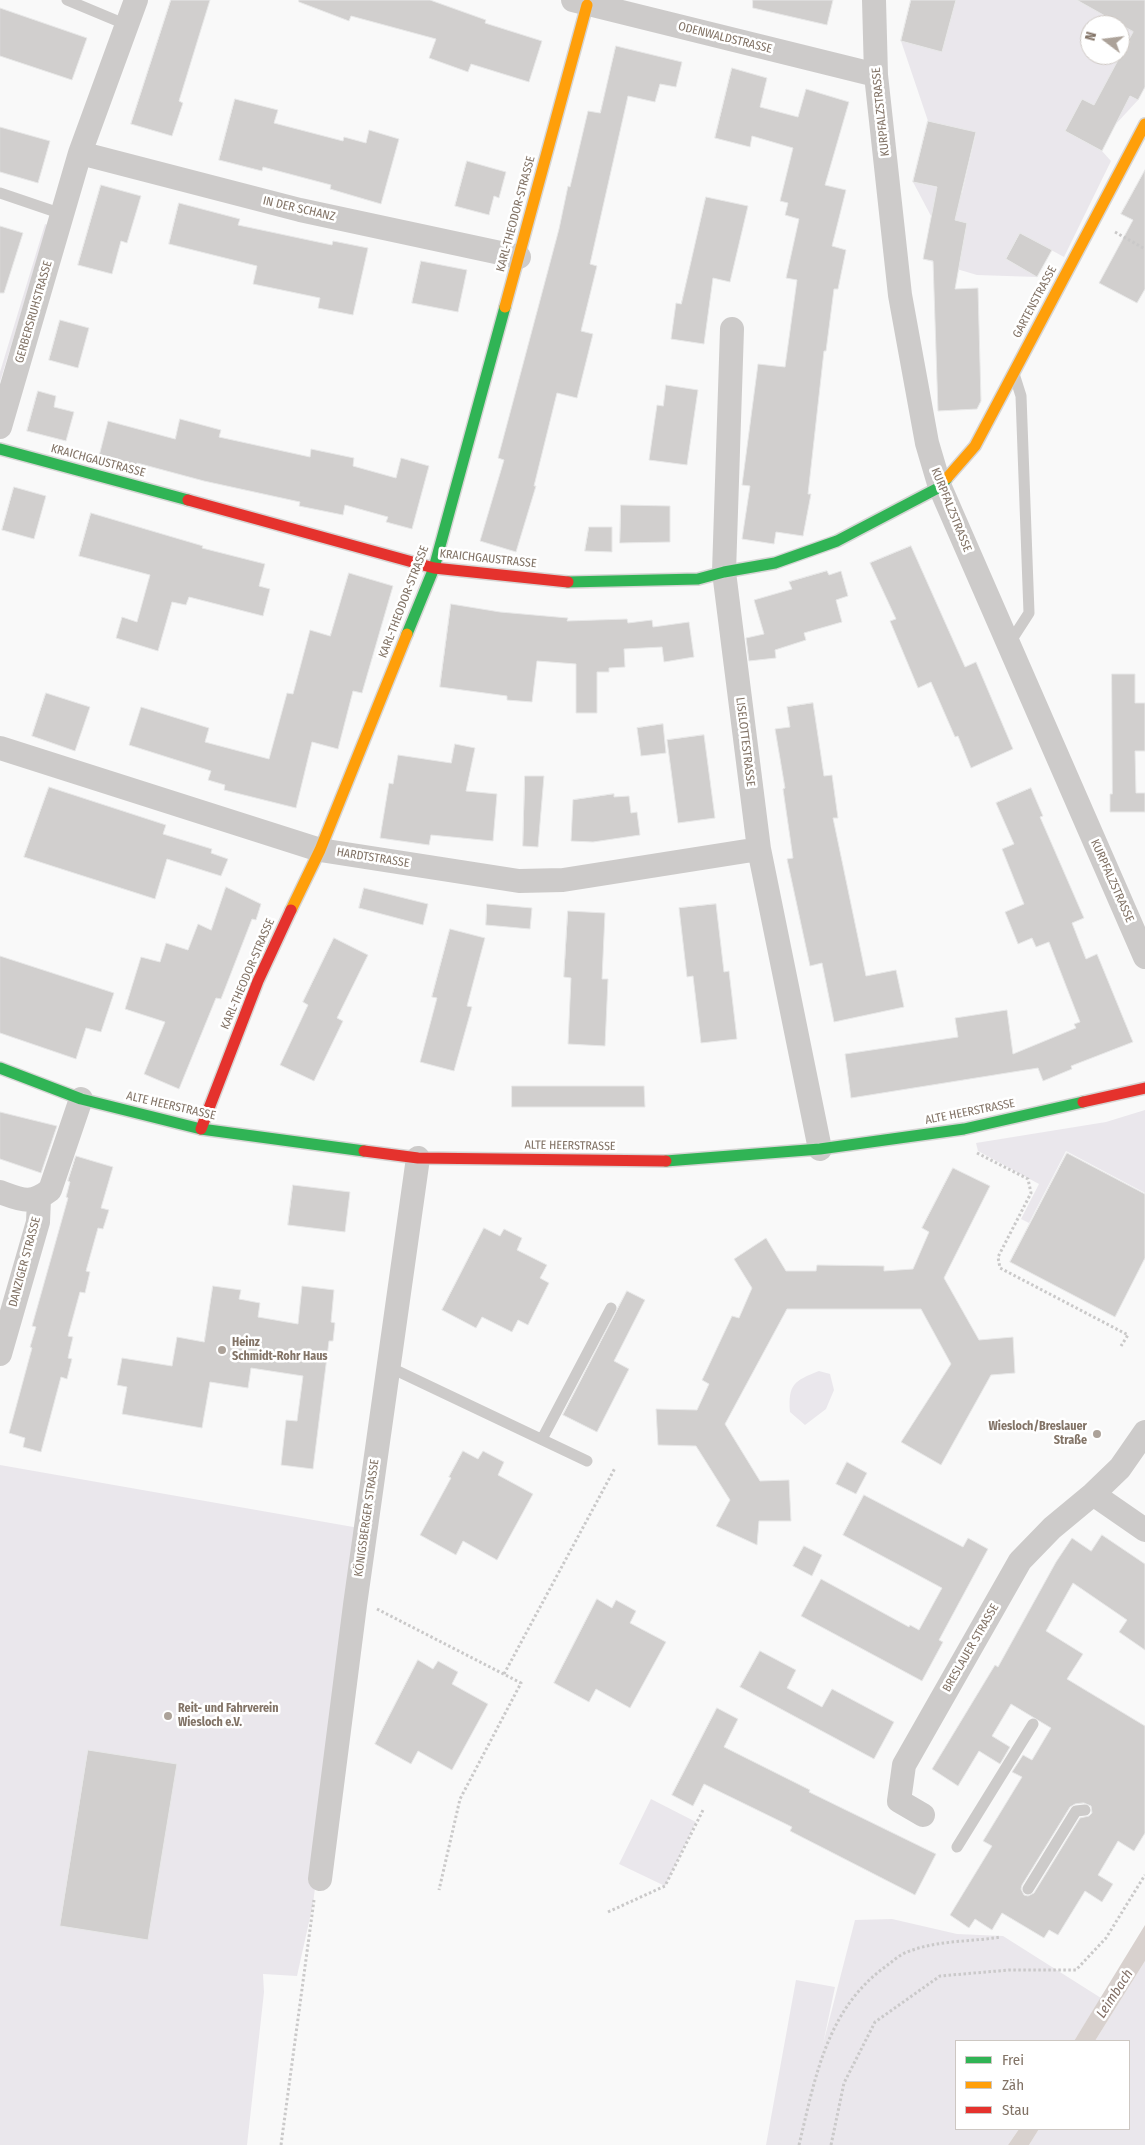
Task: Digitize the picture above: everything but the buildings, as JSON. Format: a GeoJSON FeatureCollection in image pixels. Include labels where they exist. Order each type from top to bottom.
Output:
{"type":"FeatureCollection","features":[{"type":"Feature","properties":{"kind":"street","name":"GERBERSRUHSTRASSE"},"geometry":{"type":"LineString","coordinates":[[2,415],[80,153],[136,0]]}},
{"type":"Feature","properties":{"kind":"street","name":"KURPFALZSTRASSE"},"geometry":{"type":"LineString","coordinates":[[874,0],[876,75],[900,295],[927,442],[940,487],[1145,957]]}},
{"type":"Feature","properties":{"kind":"street","name":"ODENWALDSTRASSE"},"geometry":{"type":"LineString","coordinates":[[580,2],[876,75]]}},
{"type":"Feature","properties":{"kind":"street","name":"KARL-THEODOR-STRASSE"},"geometry":{"type":"LineString","coordinates":[[201,1129],[258,981],[320,850],[434,568],[519,257],[580,2]]}},
{"type":"Feature","properties":{"kind":"street","name":"GARTENSTRASSE"},"geometry":{"type":"LineString","coordinates":[[940,487],[975,446],[1145,124]]}},
{"type":"Feature","properties":{"kind":"street","name":"IN DER SCHANZ"},"geometry":{"type":"LineString","coordinates":[[80,153],[300,210],[519,257]]}},
{"type":"Feature","properties":{"kind":"street","name":"LISELOTTESTRASSE"},"geometry":{"type":"LineString","coordinates":[[732,329],[724,572],[759,849],[820,1149]]}},
{"type":"Feature","properties":{"kind":"street","name":"KRAICHGAUSTRASSE"},"geometry":{"type":"LineString","coordinates":[[0,449],[434,568],[572,582],[698,579],[724,572],[775,563],[838,541],[940,487]]}},
{"type":"Feature","properties":{"kind":"street","name":"HARDTSTRASSE"},"geometry":{"type":"LineString","coordinates":[[0,748],[320,850],[520,881],[563,880],[759,849]]}},
{"type":"Feature","properties":{"kind":"street","name":"ALTE HEERSTRASSE"},"geometry":{"type":"LineString","coordinates":[[0,1068],[81,1098],[201,1129],[418,1158],[672,1162],[820,1149],[964,1129],[1145,1088]]}},
{"type":"Feature","properties":{"kind":"street","name":"DANZIGER STRASSE"},"geometry":{"type":"LineString","coordinates":[[0,1192],[25,1201],[39,1199],[50,1190],[81,1098]]}},
{"type":"Feature","properties":{"kind":"street","name":"KÖNIGSBERGER STRASSE"},"geometry":{"type":"LineString","coordinates":[[320,1879],[355,1605],[418,1158]]}},
{"type":"Feature","properties":{"kind":"street","name":"DANZIGER STRASSE"},"geometry":{"type":"LineString","coordinates":[[0,1354],[38,1222],[39,1199]]}},
{"type":"Feature","properties":{"kind":"street","name":"BRESLAUER STRASSE"},"geometry":{"type":"LineString","coordinates":[[923,1815],[899,1801],[904,1765],[1020,1562],[1052,1528],[1093,1494],[1120,1468],[1145,1432]]}},
{"type":"Feature","properties":{"kind":"street"},"geometry":{"type":"LineString","coordinates":[[1093,1494],[1145,1530]]}},
{"type":"Feature","properties":{"kind":"lane"},"geometry":{"type":"LineString","coordinates":[[67,0],[127,25]]}},
{"type":"Feature","properties":{"kind":"lane"},"geometry":{"type":"LineString","coordinates":[[0,193],[62,214]]}},
{"type":"Feature","properties":{"kind":"lane"},"geometry":{"type":"LineString","coordinates":[[1008,645],[1029,613],[1021,396],[1014,372]]}},
{"type":"Feature","properties":{"kind":"lane"},"geometry":{"type":"LineString","coordinates":[[542,1439],[610,1308]]}},
{"type":"Feature","properties":{"kind":"lane"},"geometry":{"type":"LineString","coordinates":[[388,1366],[587,1461]]}},
{"type":"Feature","properties":{"kind":"lane"},"geometry":{"type":"LineString","coordinates":[[957,1847],[1033,1724]]}},
{"type":"Feature","properties":{"kind":"lane"},"geometry":{"type":"LineString","coordinates":[[1028,1889],[1076,1811],[1085,1810]]}},
{"type":"Feature","properties":{"kind":"path"},"geometry":{"type":"LineString","coordinates":[[1094,221],[1145,249]]}},
{"type":"Feature","properties":{"kind":"path"},"geometry":{"type":"LineString","coordinates":[[964,1129],[968,1149],[1028,1179],[1031,1193],[998,1257],[1000,1268],[1128,1335],[1121,1346]]}},
{"type":"Feature","properties":{"kind":"path"},"geometry":{"type":"LineString","coordinates":[[504,1674],[614,1468]]}},
{"type":"Feature","properties":{"kind":"path"},"geometry":{"type":"LineString","coordinates":[[355,1605],[376,1608],[521,1683],[460,1799],[439,1890]]}},
{"type":"Feature","properties":{"kind":"path"},"geometry":{"type":"LineString","coordinates":[[608,1912],[665,1886],[704,1808]]}},
{"type":"Feature","properties":{"kind":"path"},"geometry":{"type":"LineString","coordinates":[[831,2145],[844,2083],[875,2022],[940,1976],[1009,1970],[1076,1970],[1106,1938],[1145,1875]]}},
{"type":"Feature","properties":{"kind":"path"},"geometry":{"type":"LineString","coordinates":[[281,2145],[311,1914],[320,1879]]}},
{"type":"Feature","properties":{"kind":"path"},"geometry":{"type":"LineString","coordinates":[[800,2145],[819,2062],[842,2013],[872,1976],[905,1952],[938,1944],[1001,1937]]}},
{"type":"Feature","properties":{"kind":"shaded area"},"geometry":{"type":"Polygon","coordinates":[[[956,0],[1095,0],[1114,15],[1080,15],[1080,65],[1122,65],[1106,83],[1138,100],[1115,125],[1102,109],[1082,99],[1065,131],[1102,151],[1111,161],[1064,257],[1020,233],[1006,259],[1037,277],[977,275],[923,259],[959,266],[967,223],[931,216],[913,182],[962,193],[976,133],[928,121],[901,41],[942,51],[956,0]]]}},
{"type":"Feature","properties":{"kind":"shaded area"},"geometry":{"type":"Polygon","coordinates":[[[1130,27],[1145,39],[1130,56],[1130,27]]]}},
{"type":"Feature","properties":{"kind":"shaded area"},"geometry":{"type":"Polygon","coordinates":[[[45,224],[48,225],[0,382],[0,372],[45,224]]]}},
{"type":"Feature","properties":{"kind":"shaded area"},"geometry":{"type":"Polygon","coordinates":[[[1145,1110],[1145,1193],[1066,1151],[1029,1223],[1021,1219],[1039,1184],[978,1151],[976,1143],[1106,1122],[1145,1110]]]}},
{"type":"Feature","properties":{"kind":"shaded area"},"geometry":{"type":"Polygon","coordinates":[[[819,1371],[830,1374],[834,1390],[826,1409],[805,1425],[790,1412],[790,1395],[798,1381],[819,1371]]]}},
{"type":"Feature","properties":{"kind":"shaded area","name":"Reit- und Fahrverein Wiesloch e.V."},"geometry":{"type":"Polygon","coordinates":[[[0,1465],[359,1528],[313,1904],[297,1976],[263,1974],[264,1992],[247,2145],[0,2145],[0,1465]]]}},
{"type":"Feature","properties":{"kind":"shaded area"},"geometry":{"type":"Polygon","coordinates":[[[651,1799],[696,1822],[665,1886],[619,1864],[651,1799]]]}},
{"type":"Feature","properties":{"kind":"shaded area"},"geometry":{"type":"Polygon","coordinates":[[[892,1919],[957,1934],[1003,1936],[1101,1998],[1075,2040],[955,2040],[955,2130],[1018,2130],[1008,2145],[766,2145],[796,1980],[835,1987],[823,2044],[855,1920],[892,1919]]]}},
{"type":"Feature","properties":{"kind":"shaded area"},"geometry":{"type":"Polygon","coordinates":[[[1145,1961],[1145,2145],[1029,2145],[1038,2130],[1130,2130],[1130,2040],[1096,2040],[1145,1961]]]}},
{"type":"Feature","properties":{"kind":"water","name":"Leimbach"},"geometry":{"type":"Polygon","coordinates":[[[1145,1925],[1145,1961],[1096,2040],[1075,2040],[1145,1925]]]}},
{"type":"Feature","properties":{"kind":"water"},"geometry":{"type":"Polygon","coordinates":[[[1018,2130],[1038,2130],[1029,2145],[1008,2145],[1018,2130]]]}},
{"type":"Feature","properties":{"kind":"traffic: fast"},"geometry":{"type":"LineString","coordinates":[[407,634],[434,568],[505,307]]}},
{"type":"Feature","properties":{"kind":"traffic: fast"},"geometry":{"type":"LineString","coordinates":[[0,449],[188,500]]}},
{"type":"Feature","properties":{"kind":"traffic: fast"},"geometry":{"type":"LineString","coordinates":[[568,582],[698,579],[724,572],[775,563],[837,541],[940,487],[947,478]]}},
{"type":"Feature","properties":{"kind":"traffic: fast"},"geometry":{"type":"LineString","coordinates":[[0,1068],[81,1099],[201,1129],[364,1151]]}},
{"type":"Feature","properties":{"kind":"traffic: fast"},"geometry":{"type":"LineString","coordinates":[[666,1161],[820,1149],[964,1129],[1083,1102]]}},
{"type":"Feature","properties":{"kind":"traffic: slow"},"geometry":{"type":"LineString","coordinates":[[505,307],[587,5]]}},
{"type":"Feature","properties":{"kind":"traffic: slow"},"geometry":{"type":"LineString","coordinates":[[947,478],[975,446],[1145,124]]}},
{"type":"Feature","properties":{"kind":"traffic: slow"},"geometry":{"type":"LineString","coordinates":[[291,910],[320,850],[407,634]]}},
{"type":"Feature","properties":{"kind":"traffic: jam"},"geometry":{"type":"LineString","coordinates":[[188,500],[434,568],[568,582]]}},
{"type":"Feature","properties":{"kind":"traffic: jam"},"geometry":{"type":"LineString","coordinates":[[201,1129],[258,981],[291,910]]}},
{"type":"Feature","properties":{"kind":"traffic: jam"},"geometry":{"type":"LineString","coordinates":[[1083,1102],[1145,1088]]}},
{"type":"Feature","properties":{"kind":"traffic: jam"},"geometry":{"type":"LineString","coordinates":[[364,1151],[418,1158],[666,1161]]}},
{"type":"Feature","properties":{"kind":"place","name":"Heinz Schmidt-Rohr Haus"},"geometry":{"type":"Point","coordinates":[222,1350]}},
{"type":"Feature","properties":{"kind":"place","name":"Wiesloch/Breslauer Straße"},"geometry":{"type":"Point","coordinates":[1097,1434]}},
{"type":"Feature","properties":{"kind":"place","name":"Reit- und Fahrverein Wiesloch e.V."},"geometry":{"type":"Point","coordinates":[168,1716]}}]}
